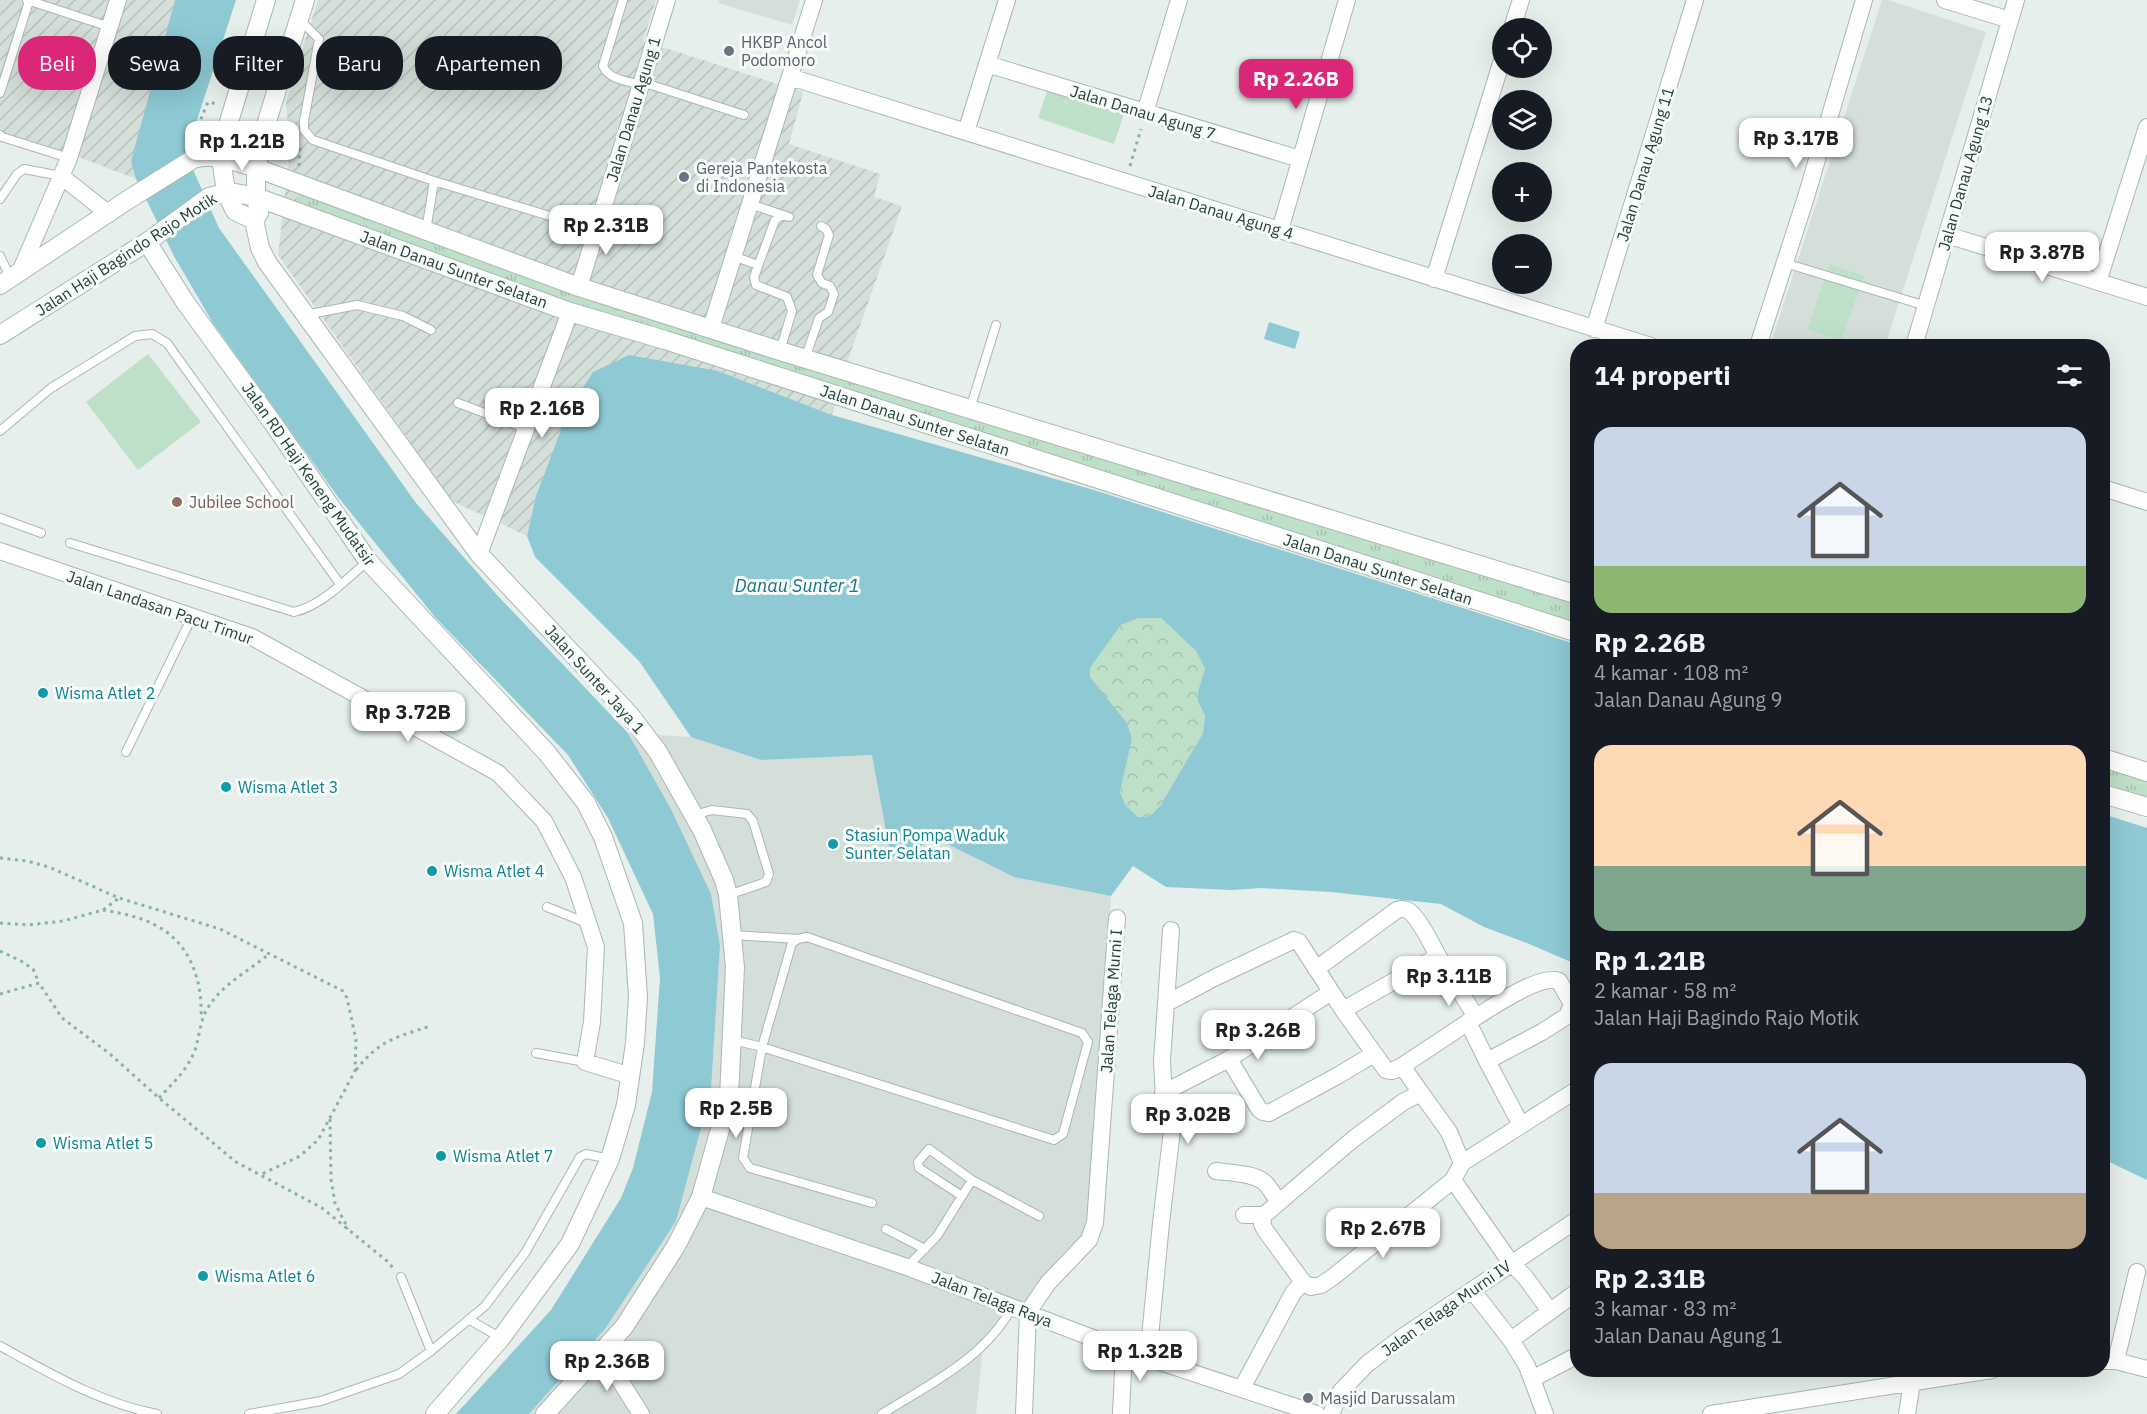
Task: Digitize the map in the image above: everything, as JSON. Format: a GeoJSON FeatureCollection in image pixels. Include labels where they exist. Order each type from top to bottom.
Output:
{"type":"FeatureCollection","features":[{"type":"Feature","properties":{"kind":"street"},"geometry":{"type":"LineString","coordinates":[[254,220],[235,211],[226,192],[221,158],[224,138],[266,0]]}},
{"type":"Feature","properties":{"kind":"street","name":"Jalan Sunter Jaya 1"},"geometry":{"type":"LineString","coordinates":[[305,0],[268,118],[256,168],[256,197],[259,213],[254,220],[260,248],[267,262],[304,315],[479,554],[630,714],[658,752],[702,830],[724,880],[728,895],[735,967],[729,1097],[701,1197],[676,1246],[624,1327],[545,1414]]}},
{"type":"Feature","properties":{"kind":"street","name":"Jalan Danau Agung 1"},"geometry":{"type":"LineString","coordinates":[[579,287],[667,0]]}},
{"type":"Feature","properties":{"kind":"street"},"geometry":{"type":"LineString","coordinates":[[711,328],[814,0]]}},
{"type":"Feature","properties":{"kind":"street"},"geometry":{"type":"LineString","coordinates":[[966,132],[1007,0]]}},
{"type":"Feature","properties":{"kind":"street"},"geometry":{"type":"LineString","coordinates":[[1145,113],[1179,0]]}},
{"type":"Feature","properties":{"kind":"street"},"geometry":{"type":"LineString","coordinates":[[1280,230],[1347,0]]}},
{"type":"Feature","properties":{"kind":"street"},"geometry":{"type":"LineString","coordinates":[[1515,18],[1521,0]]}},
{"type":"Feature","properties":{"kind":"street","name":"Jalan Danau Agung 11"},"geometry":{"type":"LineString","coordinates":[[1594,328],[1695,0]]}},
{"type":"Feature","properties":{"kind":"street"},"geometry":{"type":"LineString","coordinates":[[1760,339],[1864,0]]}},
{"type":"Feature","properties":{"kind":"street"},"geometry":{"type":"LineString","coordinates":[[1945,0],[2010,20]]}},
{"type":"Feature","properties":{"kind":"street","name":"Jalan Danau Agung 13"},"geometry":{"type":"LineString","coordinates":[[1916,339],[2016,0]]}},
{"type":"Feature","properties":{"kind":"street"},"geometry":{"type":"LineString","coordinates":[[11,279],[69,158],[116,1]]}},
{"type":"Feature","properties":{"kind":"street","name":"Jalan Danau Agung 7"},"geometry":{"type":"LineString","coordinates":[[987,64],[1300,159]]}},
{"type":"Feature","properties":{"kind":"street","name":"Jalan Danau Agung 4"},"geometry":{"type":"LineString","coordinates":[[790,77],[1629,339]]}},
{"type":"Feature","properties":{"kind":"street"},"geometry":{"type":"LineString","coordinates":[[1434,279],[1496,78]]}},
{"type":"Feature","properties":{"kind":"street"},"geometry":{"type":"LineString","coordinates":[[2098,282],[2147,127]]}},
{"type":"Feature","properties":{"kind":"street"},"geometry":{"type":"LineString","coordinates":[[11,279],[126,201],[194,159],[204,156],[221,158],[256,168]]}},
{"type":"Feature","properties":{"kind":"street","name":"Jalan Danau Sunter Selatan"},"geometry":{"type":"LineString","coordinates":[[256,168],[579,287],[970,410],[1570,593]]}},
{"type":"Feature","properties":{"kind":"street"},"geometry":{"type":"LineString","coordinates":[[61,176],[109,214]]}},
{"type":"Feature","properties":{"kind":"street","name":"Jalan Haji Bagindo Rajo Motik"},"geometry":{"type":"LineString","coordinates":[[0,335],[153,238],[215,194],[239,192],[256,197]]}},
{"type":"Feature","properties":{"kind":"street","name":"Jalan Danau Sunter Selatan"},"geometry":{"type":"LineString","coordinates":[[256,197],[570,312],[665,340],[1570,630]]}},
{"type":"Feature","properties":{"kind":"street"},"geometry":{"type":"LineString","coordinates":[[1947,235],[2147,297]]}},
{"type":"Feature","properties":{"kind":"street","name":"Jalan RD Haji Keneng Mudatsir"},"geometry":{"type":"LineString","coordinates":[[153,238],[185,302],[275,426],[368,561],[547,753],[586,803],[599,828],[633,923],[638,997],[631,1076],[626,1105],[610,1160],[570,1244],[501,1338],[435,1414]]}},
{"type":"Feature","properties":{"kind":"street"},"geometry":{"type":"LineString","coordinates":[[479,554],[570,312]]}},
{"type":"Feature","properties":{"kind":"street"},"geometry":{"type":"LineString","coordinates":[[2110,490],[2147,502]]}},
{"type":"Feature","properties":{"kind":"street","name":"Jalan Landasan Pacu Timur"},"geometry":{"type":"LineString","coordinates":[[0,551],[252,637],[498,773],[544,821],[573,877],[596,948],[592,1022],[585,1062]]}},
{"type":"Feature","properties":{"kind":"street"},"geometry":{"type":"LineString","coordinates":[[2110,760],[2147,772]]}},
{"type":"Feature","properties":{"kind":"street"},"geometry":{"type":"LineString","coordinates":[[2110,796],[2147,807]]}},
{"type":"Feature","properties":{"kind":"street"},"geometry":{"type":"LineString","coordinates":[[1316,969],[1397,910],[1402,908],[1408,910],[1438,956],[1472,1019],[1487,1061],[1521,1125]]}},
{"type":"Feature","properties":{"kind":"street","name":"Jalan Telaga Murni I"},"geometry":{"type":"LineString","coordinates":[[1021,1309],[1089,1240],[1095,1223],[1117,918]]}},
{"type":"Feature","properties":{"kind":"street"},"geometry":{"type":"LineString","coordinates":[[1148,1358],[1172,1130],[1163,1093],[1162,1061],[1171,930]]}},
{"type":"Feature","properties":{"kind":"street"},"geometry":{"type":"LineString","coordinates":[[1167,1003],[1290,940],[1299,942],[1343,1010],[1388,1072],[1402,1066],[1472,1019],[1533,985],[1551,979],[1559,981],[1570,1000]]}},
{"type":"Feature","properties":{"kind":"street"},"geometry":{"type":"LineString","coordinates":[[1343,1010],[1438,956]]}},
{"type":"Feature","properties":{"kind":"street"},"geometry":{"type":"LineString","coordinates":[[1163,1093],[1229,1059],[1331,992]]}},
{"type":"Feature","properties":{"kind":"street"},"geometry":{"type":"LineString","coordinates":[[1487,1061],[1542,1032],[1567,1016],[1570,1009]]}},
{"type":"Feature","properties":{"kind":"street"},"geometry":{"type":"LineString","coordinates":[[1229,1059],[1259,1109],[1269,1113],[1374,1054]]}},
{"type":"Feature","properties":{"kind":"street"},"geometry":{"type":"LineString","coordinates":[[585,1062],[631,1076]]}},
{"type":"Feature","properties":{"kind":"street"},"geometry":{"type":"LineString","coordinates":[[1402,1066],[1449,1132],[1462,1163]]}},
{"type":"Feature","properties":{"kind":"street"},"geometry":{"type":"LineString","coordinates":[[1421,1093],[1403,1102],[1352,1140],[1264,1215],[1262,1224],[1265,1230],[1303,1282],[1311,1287],[1321,1285],[1334,1277],[1453,1180],[1462,1163],[1570,1094]]}},
{"type":"Feature","properties":{"kind":"street"},"geometry":{"type":"LineString","coordinates":[[1216,1172],[1239,1174],[1261,1180],[1279,1202]]}},
{"type":"Feature","properties":{"kind":"street"},"geometry":{"type":"LineString","coordinates":[[1453,1180],[1511,1263],[1525,1277],[1550,1311]]}},
{"type":"Feature","properties":{"kind":"street","name":"Jalan Telaga Raya"},"geometry":{"type":"LineString","coordinates":[[701,1197],[907,1267],[1124,1350],[1317,1414]]}},
{"type":"Feature","properties":{"kind":"street"},"geometry":{"type":"LineString","coordinates":[[1244,1215],[1264,1215]]}},
{"type":"Feature","properties":{"kind":"street","name":"Jalan Telaga Murni IV"},"geometry":{"type":"LineString","coordinates":[[1331,1414],[1341,1391],[1367,1364],[1404,1336],[1570,1224]]}},
{"type":"Feature","properties":{"kind":"street"},"geometry":{"type":"LineString","coordinates":[[2137,1272],[2110,1361],[2147,1369]]}},
{"type":"Feature","properties":{"kind":"street"},"geometry":{"type":"LineString","coordinates":[[1242,1388],[1293,1293],[1303,1282]]}},
{"type":"Feature","properties":{"kind":"street"},"geometry":{"type":"LineString","coordinates":[[1472,1290],[1511,1340],[1527,1366],[1545,1414]]}},
{"type":"Feature","properties":{"kind":"street"},"geometry":{"type":"LineString","coordinates":[[1511,1340],[1570,1297]]}},
{"type":"Feature","properties":{"kind":"street"},"geometry":{"type":"LineString","coordinates":[[1021,1309],[1024,1414]]}},
{"type":"Feature","properties":{"kind":"street"},"geometry":{"type":"LineString","coordinates":[[1121,1414],[1124,1350]]}},
{"type":"Feature","properties":{"kind":"street"},"geometry":{"type":"LineString","coordinates":[[602,1352],[641,1414]]}},
{"type":"Feature","properties":{"kind":"street"},"geometry":{"type":"LineString","coordinates":[[1532,1379],[1570,1359]]}},
{"type":"Feature","properties":{"kind":"street"},"geometry":{"type":"LineString","coordinates":[[1710,1414],[1945,1377]]}},
{"type":"Feature","properties":{"kind":"street"},"geometry":{"type":"LineString","coordinates":[[1907,1414],[1912,1382]]}},
{"type":"Feature","properties":{"kind":"lane"},"geometry":{"type":"LineString","coordinates":[[0,93],[28,0],[110,27]]}},
{"type":"Feature","properties":{"kind":"lane"},"geometry":{"type":"LineString","coordinates":[[623,0],[603,66],[605,72],[610,76],[744,115]]}},
{"type":"Feature","properties":{"kind":"lane"},"geometry":{"type":"LineString","coordinates":[[298,22],[306,26],[319,39],[304,121],[304,130],[313,140],[434,181],[596,230]]}},
{"type":"Feature","properties":{"kind":"lane"},"geometry":{"type":"LineString","coordinates":[[0,135],[69,158]]}},
{"type":"Feature","properties":{"kind":"lane"},"geometry":{"type":"LineString","coordinates":[[0,199],[16,174],[24,169],[61,176]]}},
{"type":"Feature","properties":{"kind":"lane"},"geometry":{"type":"LineString","coordinates":[[426,231],[434,181]]}},
{"type":"Feature","properties":{"kind":"lane"},"geometry":{"type":"LineString","coordinates":[[750,204],[786,216],[775,219],[754,277],[756,285],[787,297],[792,311],[780,351]]}},
{"type":"Feature","properties":{"kind":"lane"},"geometry":{"type":"LineString","coordinates":[[805,359],[819,318],[828,312],[834,294],[830,286],[822,284],[817,275],[829,236],[826,228],[821,226]]}},
{"type":"Feature","properties":{"kind":"lane"},"geometry":{"type":"LineString","coordinates":[[0,256],[11,279]]}},
{"type":"Feature","properties":{"kind":"lane"},"geometry":{"type":"LineString","coordinates":[[734,256],[758,265]]}},
{"type":"Feature","properties":{"kind":"lane"},"geometry":{"type":"LineString","coordinates":[[1785,263],[1926,306]]}},
{"type":"Feature","properties":{"kind":"lane"},"geometry":{"type":"LineString","coordinates":[[304,315],[357,305],[403,316],[431,330]]}},
{"type":"Feature","properties":{"kind":"lane"},"geometry":{"type":"LineString","coordinates":[[970,410],[996,325]]}},
{"type":"Feature","properties":{"kind":"lane"},"geometry":{"type":"LineString","coordinates":[[0,431],[51,388],[135,336],[152,334],[167,343],[340,584]]}},
{"type":"Feature","properties":{"kind":"lane"},"geometry":{"type":"LineString","coordinates":[[458,403],[527,429]]}},
{"type":"Feature","properties":{"kind":"lane"},"geometry":{"type":"LineString","coordinates":[[0,518],[41,533]]}},
{"type":"Feature","properties":{"kind":"lane"},"geometry":{"type":"LineString","coordinates":[[70,543],[294,612],[309,608],[368,561]]}},
{"type":"Feature","properties":{"kind":"lane"},"geometry":{"type":"LineString","coordinates":[[126,752],[192,617]]}},
{"type":"Feature","properties":{"kind":"lane"},"geometry":{"type":"LineString","coordinates":[[694,816],[712,810],[747,814],[753,821],[769,874],[766,882],[728,895]]}},
{"type":"Feature","properties":{"kind":"lane"},"geometry":{"type":"LineString","coordinates":[[547,907],[588,923]]}},
{"type":"Feature","properties":{"kind":"lane"},"geometry":{"type":"LineString","coordinates":[[733,935],[798,939],[807,937],[1082,1033],[1088,1042],[1063,1134],[1054,1140],[762,1047],[733,1040]]}},
{"type":"Feature","properties":{"kind":"lane"},"geometry":{"type":"LineString","coordinates":[[798,939],[792,943],[762,1047],[743,1158],[750,1168],[872,1203]]}},
{"type":"Feature","properties":{"kind":"lane"},"geometry":{"type":"LineString","coordinates":[[536,1053],[585,1062]]}},
{"type":"Feature","properties":{"kind":"lane"},"geometry":{"type":"LineString","coordinates":[[962,1196],[919,1168],[918,1162],[929,1149],[972,1180],[1039,1216]]}},
{"type":"Feature","properties":{"kind":"lane"},"geometry":{"type":"LineString","coordinates":[[249,1414],[321,1401],[399,1374],[485,1306],[525,1253],[580,1158],[586,1154],[610,1160]]}},
{"type":"Feature","properties":{"kind":"lane"},"geometry":{"type":"LineString","coordinates":[[907,1267],[937,1236],[972,1180]]}},
{"type":"Feature","properties":{"kind":"lane"},"geometry":{"type":"LineString","coordinates":[[886,1228],[925,1248]]}},
{"type":"Feature","properties":{"kind":"lane"},"geometry":{"type":"LineString","coordinates":[[400,1277],[430,1351]]}},
{"type":"Feature","properties":{"kind":"lane"},"geometry":{"type":"LineString","coordinates":[[882,1414],[968,1361],[1004,1323],[1021,1309]]}},
{"type":"Feature","properties":{"kind":"lane"},"geometry":{"type":"LineString","coordinates":[[470,1320],[501,1338]]}},
{"type":"Feature","properties":{"kind":"lane"},"geometry":{"type":"LineString","coordinates":[[0,1346],[105,1400],[134,1410],[157,1414]]}},
{"type":"Feature","properties":{"kind":"path"},"geometry":{"type":"LineString","coordinates":[[194,159],[190,146],[208,102],[234,108]]}},
{"type":"Feature","properties":{"kind":"path"},"geometry":{"type":"LineString","coordinates":[[1125,182],[1145,113]]}},
{"type":"Feature","properties":{"kind":"path"},"geometry":{"type":"LineString","coordinates":[[299,184],[300,141]]}},
{"type":"Feature","properties":{"kind":"path"},"geometry":{"type":"LineString","coordinates":[[0,858],[27,861],[49,867],[119,898],[220,929],[343,992],[347,998],[356,1040],[355,1071]]}},
{"type":"Feature","properties":{"kind":"path"},"geometry":{"type":"LineString","coordinates":[[0,923],[28,925],[63,921],[103,910],[119,898]]}},
{"type":"Feature","properties":{"kind":"path"},"geometry":{"type":"LineString","coordinates":[[103,910],[154,924],[172,937],[187,954],[198,977],[202,1004],[201,1023],[195,1050],[184,1071],[159,1098]]}},
{"type":"Feature","properties":{"kind":"path"},"geometry":{"type":"LineString","coordinates":[[0,951],[33,969],[39,984],[62,1018],[110,1054],[236,1162],[322,1208],[387,1261],[400,1277]]}},
{"type":"Feature","properties":{"kind":"path"},"geometry":{"type":"LineString","coordinates":[[201,1023],[208,1006],[218,994],[270,954]]}},
{"type":"Feature","properties":{"kind":"path"},"geometry":{"type":"LineString","coordinates":[[0,994],[39,984]]}},
{"type":"Feature","properties":{"kind":"path"},"geometry":{"type":"LineString","coordinates":[[260,1175],[300,1156],[318,1140],[355,1071],[370,1053],[382,1043],[430,1026]]}},
{"type":"Feature","properties":{"kind":"path"},"geometry":{"type":"LineString","coordinates":[[330,1117],[331,1179],[335,1203],[349,1231]]}},
{"type":"Feature","properties":{"kind":"shaded area"},"geometry":{"type":"Polygon","coordinates":[[[0,0],[175,0],[165,36],[108,36],[108,90],[151,90],[132,161],[136,179],[60,150],[0,132],[0,0]]]}},
{"type":"Feature","properties":{"kind":"shaded area"},"geometry":{"type":"Polygon","coordinates":[[[318,0],[656,0],[643,41],[803,92],[789,144],[880,174],[874,197],[902,206],[848,360],[832,415],[718,371],[568,411],[536,496],[527,536],[452,501],[278,255],[290,151],[286,101],[289,90],[304,90],[304,44],[318,0]]]}},
{"type":"Feature","properties":{"kind":"shaded area"},"geometry":{"type":"Polygon","coordinates":[[[719,0],[800,0],[792,25],[718,3],[719,0]]]}},
{"type":"Feature","properties":{"kind":"shaded area"},"geometry":{"type":"Polygon","coordinates":[[[1882,0],[1986,32],[1887,339],[1772,339],[1882,0]]]}},
{"type":"Feature","properties":{"kind":"shaded area"},"geometry":{"type":"Polygon","coordinates":[[[628,733],[691,737],[761,760],[873,755],[937,839],[1014,877],[1111,896],[1091,1232],[983,1348],[976,1414],[529,1414],[605,1329],[711,1091],[720,945],[711,894],[671,809],[628,733]]]}},
{"type":"Feature","properties":{"kind":"green space"},"geometry":{"type":"Polygon","coordinates":[[[1048,88],[1124,114],[1114,144],[1038,118],[1048,88]]]}},
{"type":"Feature","properties":{"kind":"green space"},"geometry":{"type":"Polygon","coordinates":[[[299,184],[729,334],[1570,593],[1570,630],[665,340],[295,210],[299,184]]]}},
{"type":"Feature","properties":{"kind":"green space"},"geometry":{"type":"Polygon","coordinates":[[[1830,264],[1864,276],[1842,339],[1807,329],[1830,264]]]}},
{"type":"Feature","properties":{"kind":"green space"},"geometry":{"type":"Polygon","coordinates":[[[148,354],[201,422],[138,470],[86,402],[148,354]]]}},
{"type":"Feature","properties":{"kind":"green space"},"geometry":{"type":"Polygon","coordinates":[[[1139,618],[1161,618],[1196,651],[1205,669],[1198,691],[1198,701],[1205,716],[1203,733],[1160,806],[1150,816],[1138,817],[1126,806],[1120,792],[1132,739],[1090,677],[1090,668],[1121,625],[1139,618]]]}},
{"type":"Feature","properties":{"kind":"green space"},"geometry":{"type":"Polygon","coordinates":[[[2110,760],[2147,772],[2147,807],[2110,796],[2110,760]]]}},
{"type":"Feature","properties":{"kind":"water"},"geometry":{"type":"Polygon","coordinates":[[[175,0],[236,0],[224,36],[213,36],[213,71],[186,154],[219,228],[416,503],[497,595],[628,733],[671,809],[711,894],[720,945],[711,1091],[676,1221],[605,1329],[529,1414],[456,1414],[551,1310],[621,1198],[633,1168],[652,1092],[660,978],[653,914],[608,818],[568,755],[435,617],[338,497],[213,323],[175,258],[136,179],[131,161],[150,90],[201,90],[201,36],[165,36],[175,0]]]}},
{"type":"Feature","properties":{"kind":"water"},"geometry":{"type":"Polygon","coordinates":[[[1269,322],[1300,332],[1295,349],[1264,339],[1269,322]]]}},
{"type":"Feature","properties":{"kind":"water","name":"Danau Sunter 1"},"geometry":{"type":"Polygon","coordinates":[[[629,355],[718,371],[832,415],[1094,490],[1570,642],[1570,962],[1484,927],[1441,904],[1331,892],[1261,888],[1232,890],[1166,887],[1133,866],[1111,896],[1014,877],[937,839],[891,858],[872,755],[761,760],[691,737],[639,661],[535,557],[527,536],[536,496],[568,411],[593,372],[629,355]],[[1139,618],[1121,625],[1090,668],[1090,677],[1127,723],[1132,739],[1120,792],[1126,806],[1138,817],[1150,816],[1160,806],[1203,733],[1205,716],[1198,701],[1198,691],[1205,669],[1196,651],[1161,618],[1139,618]]]}},
{"type":"Feature","properties":{"kind":"water"},"geometry":{"type":"Polygon","coordinates":[[[2110,816],[2147,828],[2147,1180],[2110,1162],[2110,816]]]}},
{"type":"Feature","properties":{"kind":"place","name":"HKBP Ancol Podomoro"},"geometry":{"type":"Point","coordinates":[729,51]}},
{"type":"Feature","properties":{"kind":"place","name":"Gereja Pantekosta di Indonesia"},"geometry":{"type":"Point","coordinates":[684,177]}},
{"type":"Feature","properties":{"kind":"place","name":"Jubilee School"},"geometry":{"type":"Point","coordinates":[177,502]}},
{"type":"Feature","properties":{"kind":"place","name":"Wisma Atlet 2"},"geometry":{"type":"Point","coordinates":[43,693]}},
{"type":"Feature","properties":{"kind":"place","name":"Wisma Atlet 3"},"geometry":{"type":"Point","coordinates":[226,787]}},
{"type":"Feature","properties":{"kind":"place","name":"Stasiun Pompa Waduk Sunter Selatan"},"geometry":{"type":"Point","coordinates":[833,844]}},
{"type":"Feature","properties":{"kind":"place","name":"Wisma Atlet 4"},"geometry":{"type":"Point","coordinates":[432,871]}},
{"type":"Feature","properties":{"kind":"place","name":"Wisma Atlet 5"},"geometry":{"type":"Point","coordinates":[41,1143]}},
{"type":"Feature","properties":{"kind":"place","name":"Wisma Atlet 7"},"geometry":{"type":"Point","coordinates":[441,1156]}},
{"type":"Feature","properties":{"kind":"place","name":"Wisma Atlet 6"},"geometry":{"type":"Point","coordinates":[203,1276]}},
{"type":"Feature","properties":{"kind":"place","name":"Masjid Darussalam"},"geometry":{"type":"Point","coordinates":[1308,1398]}}]}
